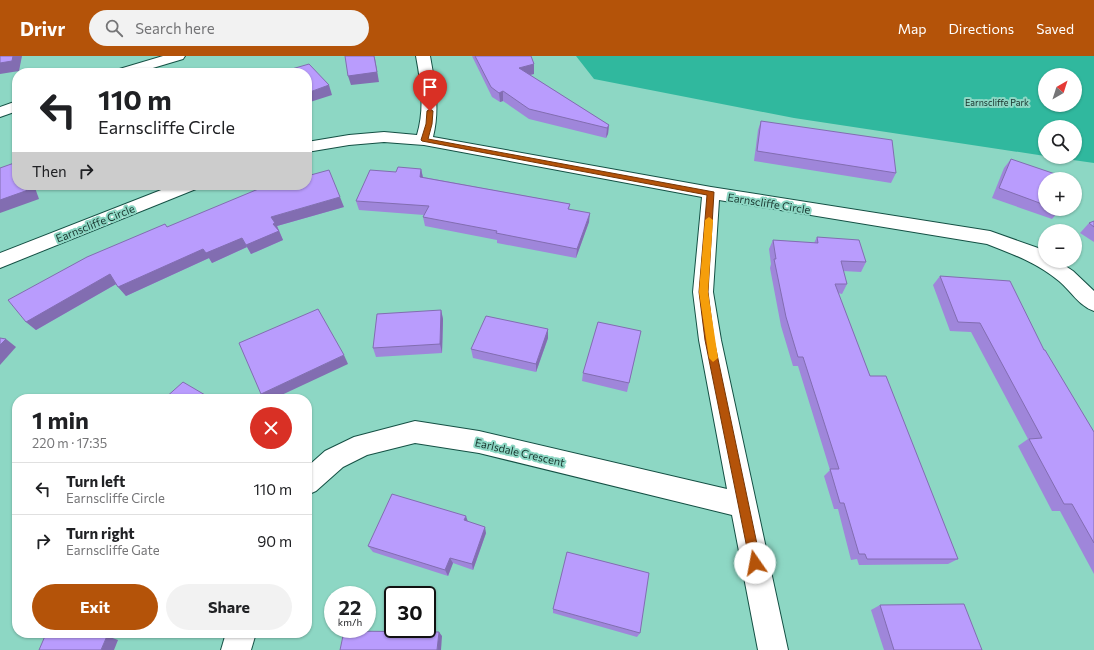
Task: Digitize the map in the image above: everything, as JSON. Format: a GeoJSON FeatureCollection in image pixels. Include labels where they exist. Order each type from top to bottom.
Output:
{"type":"FeatureCollection","features":[{"type":"Feature","properties":{"kind":"street"},"geometry":{"type":"LineString","coordinates":[[138,68],[178,56]]}},
{"type":"Feature","properties":{"kind":"street"},"geometry":{"type":"LineString","coordinates":[[423,56],[431,98],[429,124],[424,140]]}},
{"type":"Feature","properties":{"kind":"street"},"geometry":{"type":"LineString","coordinates":[[0,112],[12,108]]}},
{"type":"Feature","properties":{"kind":"street","name":"Earnscliffe Circle"},"geometry":{"type":"LineString","coordinates":[[312,146],[349,140],[384,137],[424,140],[711,193],[990,238],[1031,253],[1066,276],[1094,303]]}},
{"type":"Feature","properties":{"kind":"street","name":"Earnscliffe Circle"},"geometry":{"type":"LineString","coordinates":[[0,261],[178,190]]}},
{"type":"Feature","properties":{"kind":"street"},"geometry":{"type":"LineString","coordinates":[[711,193],[703,292],[710,340],[773,650]]}},
{"type":"Feature","properties":{"kind":"street","name":"Earlsdale Crescent"},"geometry":{"type":"LineString","coordinates":[[312,479],[334,459],[363,445],[415,432],[479,442],[743,505]]}},
{"type":"Feature","properties":{"kind":"street"},"geometry":{"type":"LineString","coordinates":[[236,650],[240,638]]}},
{"type":"Feature","properties":{"kind":"green space","name":"Earnscliffe Park"},"geometry":{"type":"Polygon","coordinates":[[[576,56],[1094,56],[1094,163],[1082,161],[1082,120],[1038,120],[1038,155],[794,118],[594,79],[576,56]]]}},
{"type":"Feature","properties":{"kind":"building"},"geometry":{"type":"Polygon","coordinates":[[[0,56],[13,56],[12,61],[0,63],[0,56]]]}},
{"type":"Feature","properties":{"kind":"building"},"geometry":{"type":"Polygon","coordinates":[[[345,56],[374,56],[377,72],[348,76],[345,56]]]}},
{"type":"Feature","properties":{"kind":"building"},"geometry":{"type":"Polygon","coordinates":[[[475,56],[531,56],[534,64],[519,68],[609,125],[607,128],[529,109],[503,91],[499,93],[491,87],[475,56]]]}},
{"type":"Feature","properties":{"kind":"building"},"geometry":{"type":"Polygon","coordinates":[[[309,64],[329,85],[312,91],[312,68],[295,68],[309,64]]]}},
{"type":"Feature","properties":{"kind":"building"},"geometry":{"type":"Polygon","coordinates":[[[761,121],[892,140],[896,173],[757,151],[761,121]]]}},
{"type":"Feature","properties":{"kind":"building"},"geometry":{"type":"Polygon","coordinates":[[[1011,159],[1049,172],[1038,172],[1038,202],[999,188],[1011,159]]]}},
{"type":"Feature","properties":{"kind":"building"},"geometry":{"type":"Polygon","coordinates":[[[12,164],[12,190],[28,190],[0,200],[0,168],[12,164]]]}},
{"type":"Feature","properties":{"kind":"building"},"geometry":{"type":"Polygon","coordinates":[[[398,167],[421,169],[420,177],[570,204],[568,209],[590,213],[577,249],[496,233],[497,231],[423,217],[429,206],[356,201],[370,170],[396,172],[398,167]]]}},
{"type":"Feature","properties":{"kind":"building"},"geometry":{"type":"Polygon","coordinates":[[[329,170],[340,197],[271,217],[275,223],[273,224],[279,231],[246,245],[242,238],[206,253],[203,249],[118,287],[110,274],[26,322],[8,300],[87,257],[165,224],[167,227],[256,190],[312,190],[312,175],[329,170]]]}},
{"type":"Feature","properties":{"kind":"building"},"geometry":{"type":"Polygon","coordinates":[[[1094,221],[1094,227],[1089,223],[1094,221]]]}},
{"type":"Feature","properties":{"kind":"building"},"geometry":{"type":"Polygon","coordinates":[[[817,237],[859,240],[866,262],[841,261],[847,284],[835,284],[870,376],[886,376],[958,559],[867,559],[865,554],[859,554],[844,503],[840,503],[830,469],[839,469],[803,357],[798,357],[786,317],[774,259],[776,259],[773,240],[818,243],[817,237]]]}},
{"type":"Feature","properties":{"kind":"building"},"geometry":{"type":"Polygon","coordinates":[[[940,276],[1010,281],[1044,350],[1094,432],[1094,543],[1072,504],[1064,504],[1029,439],[1042,438],[980,323],[958,322],[940,276]]]}},
{"type":"Feature","properties":{"kind":"building"},"geometry":{"type":"Polygon","coordinates":[[[318,309],[344,355],[261,394],[239,343],[318,309]]]}},
{"type":"Feature","properties":{"kind":"building"},"geometry":{"type":"Polygon","coordinates":[[[441,310],[440,344],[373,348],[377,314],[441,310]]]}},
{"type":"Feature","properties":{"kind":"building"},"geometry":{"type":"Polygon","coordinates":[[[486,316],[548,329],[536,364],[471,349],[486,316]]]}},
{"type":"Feature","properties":{"kind":"building"},"geometry":{"type":"Polygon","coordinates":[[[598,322],[641,331],[629,383],[583,373],[598,322]]]}},
{"type":"Feature","properties":{"kind":"building"},"geometry":{"type":"Polygon","coordinates":[[[0,338],[6,339],[0,345],[0,338]]]}},
{"type":"Feature","properties":{"kind":"building"},"geometry":{"type":"Polygon","coordinates":[[[183,382],[203,394],[170,394],[183,382]]]}},
{"type":"Feature","properties":{"kind":"building"},"geometry":{"type":"Polygon","coordinates":[[[392,494],[466,516],[464,520],[485,527],[472,564],[450,558],[445,570],[368,546],[392,494]]]}},
{"type":"Feature","properties":{"kind":"building"},"geometry":{"type":"Polygon","coordinates":[[[567,552],[649,573],[640,633],[553,609],[567,552]]]}},
{"type":"Feature","properties":{"kind":"building"},"geometry":{"type":"Polygon","coordinates":[[[964,604],[982,650],[894,650],[880,605],[964,604]]]}},
{"type":"Feature","properties":{"kind":"building"},"geometry":{"type":"Polygon","coordinates":[[[376,631],[384,631],[384,638],[436,638],[436,632],[439,632],[437,650],[340,650],[343,638],[376,638],[376,631]]]}},
{"type":"Feature","properties":{"kind":"building"},"geometry":{"type":"Polygon","coordinates":[[[44,638],[106,638],[101,650],[39,650],[44,638]]]}},
{"type":"Feature","properties":{"kind":"slow traffic"},"geometry":{"type":"LineString","coordinates":[[709,220],[703,292],[713,358]]}},
{"type":"Feature","properties":{"kind":"route"},"geometry":{"type":"LineString","coordinates":[[430,111],[429,124],[424,140],[711,193],[703,292],[710,340],[755,563]]}}]}
